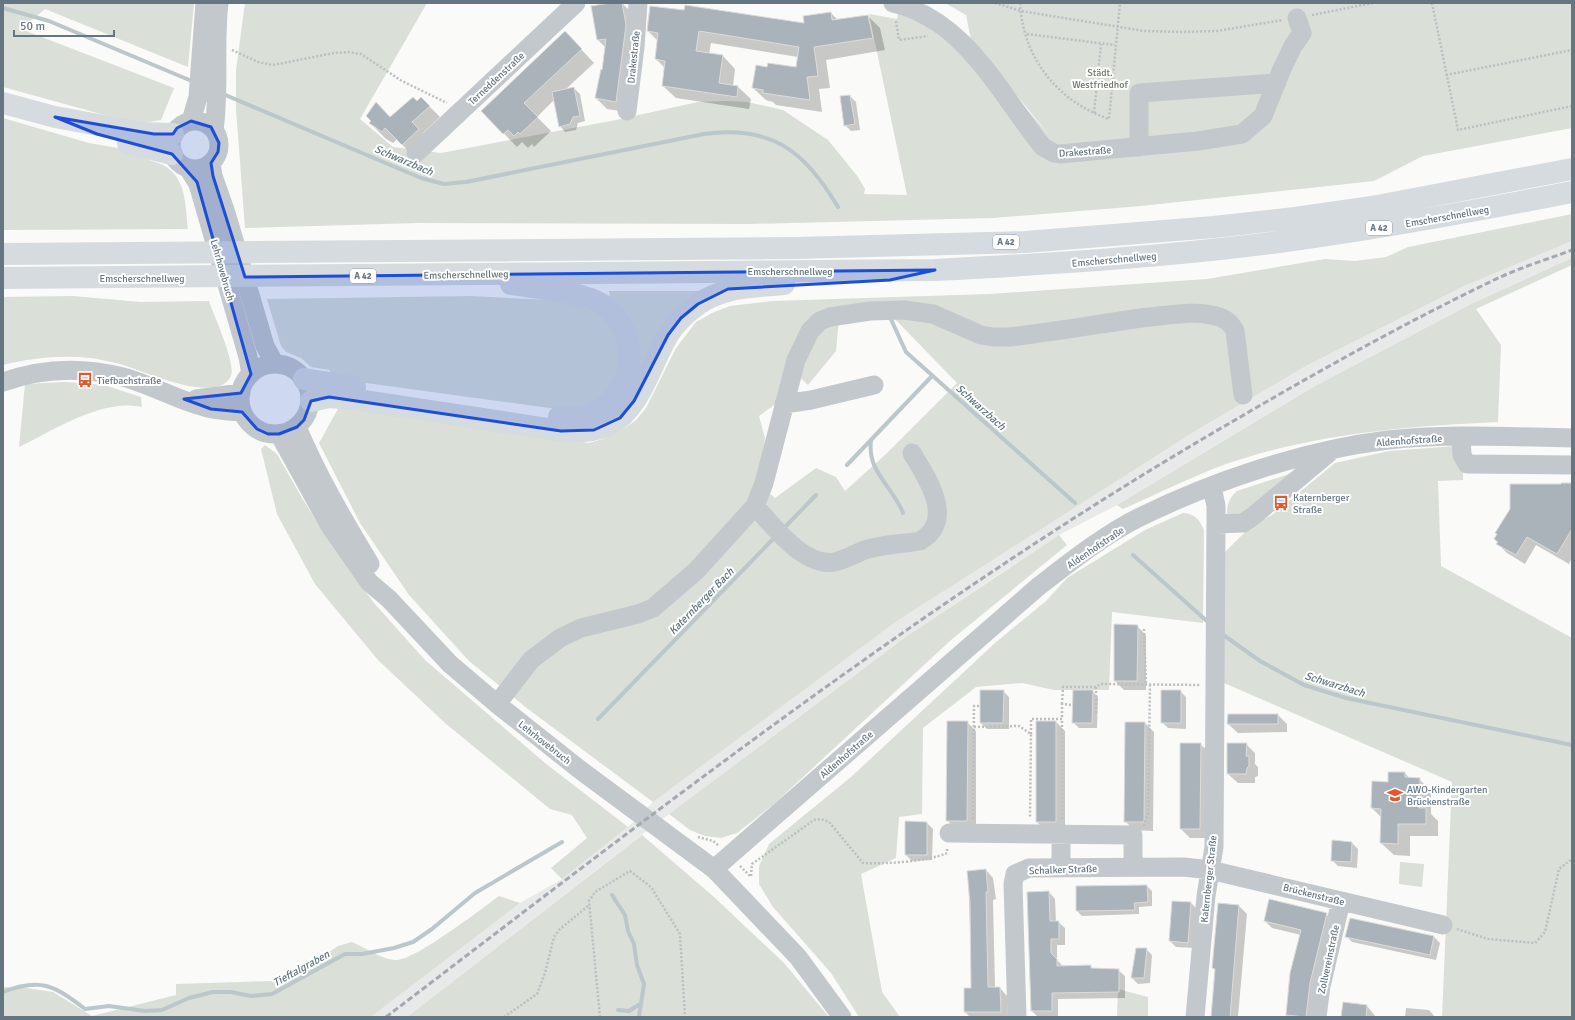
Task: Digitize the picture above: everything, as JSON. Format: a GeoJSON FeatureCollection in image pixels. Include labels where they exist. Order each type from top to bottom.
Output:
{"type":"FeatureCollection","features":[{"type":"Feature","properties":{"kind":"highway"},"geometry":{"type":"LineString","coordinates":[[3,103],[56,117],[142,133],[178,152]]}},
{"type":"Feature","properties":{"kind":"highway","name":"A 42"},"geometry":{"type":"LineString","coordinates":[[3,254],[802,248],[1024,242],[1214,227],[1295,218],[1372,207],[1572,168]]}},
{"type":"Feature","properties":{"kind":"highway","name":"Emscherschnellweg"},"geometry":{"type":"LineString","coordinates":[[3,278],[202,278],[935,270],[1059,264],[1278,242],[1377,228],[1572,192]]}},
{"type":"Feature","properties":{"kind":"highway"},"geometry":{"type":"LineString","coordinates":[[311,401],[329,397],[352,399],[561,431],[594,430],[609,425],[620,418],[634,401],[668,335],[681,318],[698,304],[728,289],[793,283],[890,280],[935,270]]}},
{"type":"Feature","properties":{"kind":"highway"},"geometry":{"type":"LineString","coordinates":[[304,379],[531,416],[582,417],[597,412],[612,401],[621,389],[626,378],[630,367],[630,353],[627,337],[621,324],[602,305],[590,298],[465,274]]}},
{"type":"Feature","properties":{"kind":"street"},"geometry":{"type":"LineString","coordinates":[[205,3],[208,75],[216,104],[214,130]]}},
{"type":"Feature","properties":{"kind":"street"},"geometry":{"type":"LineString","coordinates":[[191,121],[198,97],[208,75],[216,47],[219,3]]}},
{"type":"Feature","properties":{"kind":"street","name":"Terneddenstraße"},"geometry":{"type":"LineString","coordinates":[[416,153],[576,3]]}},
{"type":"Feature","properties":{"kind":"street","name":"Drakestraße"},"geometry":{"type":"LineString","coordinates":[[627,111],[635,48],[638,3]]}},
{"type":"Feature","properties":{"kind":"street","name":"Drakestraße"},"geometry":{"type":"LineString","coordinates":[[894,12],[918,10],[954,35],[973,52],[1046,149],[1060,154],[1213,139],[1242,134],[1264,116],[1277,83]]}},
{"type":"Feature","properties":{"kind":"street"},"geometry":{"type":"LineString","coordinates":[[1139,147],[1139,92],[1277,83],[1293,46],[1302,33],[1297,18]]}},
{"type":"Feature","properties":{"kind":"street"},"geometry":{"type":"LineString","coordinates":[[191,121],[204,122],[214,130],[218,138],[219,147],[217,156],[211,163],[200,169],[178,152],[178,128],[191,121]]}},
{"type":"Feature","properties":{"kind":"street","name":"Lehrhovebruch"},"geometry":{"type":"LineString","coordinates":[[178,152],[198,184],[247,353],[251,374]]}},
{"type":"Feature","properties":{"kind":"street","name":"Lehrhovebruch"},"geometry":{"type":"LineString","coordinates":[[211,163],[213,176],[226,213],[265,346],[275,364]]}},
{"type":"Feature","properties":{"kind":"street"},"geometry":{"type":"LineString","coordinates":[[497,704],[531,660],[560,638],[581,628],[638,614],[653,608],[696,571],[758,510],[796,360],[810,331],[816,324],[830,317],[882,310],[904,310],[933,314],[980,335],[993,337],[1038,334],[1103,322],[1175,314],[1217,316],[1231,324],[1235,331],[1243,395]]}},
{"type":"Feature","properties":{"kind":"street"},"geometry":{"type":"LineString","coordinates":[[275,364],[290,367],[304,379],[309,390],[311,401],[304,420],[297,427],[279,434],[268,434],[257,429],[248,422],[242,412],[241,393],[243,385],[251,374],[261,367],[275,364]]}},
{"type":"Feature","properties":{"kind":"street"},"geometry":{"type":"LineString","coordinates":[[3,382],[32,374],[52,371],[98,372],[124,378],[211,409],[242,412]]}},
{"type":"Feature","properties":{"kind":"street"},"geometry":{"type":"LineString","coordinates":[[784,404],[811,400],[874,385]]}},
{"type":"Feature","properties":{"kind":"street"},"geometry":{"type":"LineString","coordinates":[[184,399],[211,398],[241,393]]}},
{"type":"Feature","properties":{"kind":"street","name":"Lehrhovebruch"},"geometry":{"type":"LineString","coordinates":[[297,427],[315,468],[389,599]]}},
{"type":"Feature","properties":{"kind":"street","name":"Lehrhovebruch"},"geometry":{"type":"LineString","coordinates":[[279,434],[330,526],[368,582],[389,599],[450,664],[497,704],[714,869]]}},
{"type":"Feature","properties":{"kind":"street"},"geometry":{"type":"LineString","coordinates":[[1461,437],[1462,456],[1467,464],[1572,465]]}},
{"type":"Feature","properties":{"kind":"street","name":"Aldenhofstraße"},"geometry":{"type":"LineString","coordinates":[[714,869],[1039,586],[1080,555],[1138,519],[1212,487],[1298,458],[1332,450],[1388,440],[1461,437],[1572,438]]}},
{"type":"Feature","properties":{"kind":"street"},"geometry":{"type":"LineString","coordinates":[[1216,524],[1243,522],[1252,517],[1332,450]]}},
{"type":"Feature","properties":{"kind":"street"},"geometry":{"type":"LineString","coordinates":[[758,510],[796,548],[815,561],[829,562],[842,560],[869,549],[920,541],[927,537],[935,526],[938,510],[931,485],[912,453]]}},
{"type":"Feature","properties":{"kind":"street","name":"Katernberger Straße"},"geometry":{"type":"LineString","coordinates":[[1196,1017],[1206,896],[1214,847],[1214,613],[1216,506],[1212,487]]}},
{"type":"Feature","properties":{"kind":"street"},"geometry":{"type":"LineString","coordinates":[[948,833],[1132,835],[1133,866]]}},
{"type":"Feature","properties":{"kind":"street"},"geometry":{"type":"LineString","coordinates":[[1061,834],[1061,868]]}},
{"type":"Feature","properties":{"kind":"street","name":"Schalker Straße"},"geometry":{"type":"LineString","coordinates":[[1017,1017],[1013,884],[1015,874],[1029,868],[1133,866],[1184,867]]}},
{"type":"Feature","properties":{"kind":"street","name":"Brückenstraße"},"geometry":{"type":"LineString","coordinates":[[1184,867],[1210,870],[1443,925]]}},
{"type":"Feature","properties":{"kind":"street"},"geometry":{"type":"LineString","coordinates":[[714,869],[798,957],[842,1017]]}},
{"type":"Feature","properties":{"kind":"street","name":"Zollvereinstraße"},"geometry":{"type":"LineString","coordinates":[[1317,1017],[1321,986],[1341,901]]}},
{"type":"Feature","properties":{"kind":"path"},"geometry":{"type":"LineString","coordinates":[[995,3],[1021,11],[1118,25],[1144,31],[1181,32],[1217,31],[1297,18],[1374,3]]}},
{"type":"Feature","properties":{"kind":"path"},"geometry":{"type":"LineString","coordinates":[[1020,3],[1033,56],[1050,81],[1072,101],[1109,119],[1120,3]]}},
{"type":"Feature","properties":{"kind":"path"},"geometry":{"type":"LineString","coordinates":[[1432,3],[1458,130],[1572,106]]}},
{"type":"Feature","properties":{"kind":"path"},"geometry":{"type":"LineString","coordinates":[[894,12],[899,40],[929,36]]}},
{"type":"Feature","properties":{"kind":"path"},"geometry":{"type":"LineString","coordinates":[[1027,34],[1115,45]]}},
{"type":"Feature","properties":{"kind":"path"},"geometry":{"type":"LineString","coordinates":[[1094,113],[1102,44]]}},
{"type":"Feature","properties":{"kind":"path"},"geometry":{"type":"LineString","coordinates":[[228,49],[258,62],[273,65],[334,53],[348,52],[361,54],[402,80],[462,110]]}},
{"type":"Feature","properties":{"kind":"path"},"geometry":{"type":"LineString","coordinates":[[1446,75],[1572,50]]}},
{"type":"Feature","properties":{"kind":"path"},"geometry":{"type":"LineString","coordinates":[[1144,629],[1146,685]]}},
{"type":"Feature","properties":{"kind":"path"},"geometry":{"type":"LineString","coordinates":[[1061,834],[1062,704],[1064,687],[1096,687],[1101,684],[1215,685]]}},
{"type":"Feature","properties":{"kind":"path"},"geometry":{"type":"LineString","coordinates":[[1132,835],[1144,828],[1148,813],[1150,685]]}},
{"type":"Feature","properties":{"kind":"path"},"geometry":{"type":"LineString","coordinates":[[1096,687],[1096,713]]}},
{"type":"Feature","properties":{"kind":"path"},"geometry":{"type":"LineString","coordinates":[[1062,704],[1072,705]]}},
{"type":"Feature","properties":{"kind":"path"},"geometry":{"type":"LineString","coordinates":[[973,834],[974,706],[980,706]]}},
{"type":"Feature","properties":{"kind":"path"},"geometry":{"type":"LineString","coordinates":[[1030,834],[1031,719],[1062,719]]}},
{"type":"Feature","properties":{"kind":"path"},"geometry":{"type":"LineString","coordinates":[[974,726],[1019,726],[1031,734]]}},
{"type":"Feature","properties":{"kind":"path"},"geometry":{"type":"LineString","coordinates":[[693,834],[713,841],[751,877],[752,864],[814,820],[821,819],[829,822],[863,863],[876,864],[937,858],[947,853],[948,833]]}},
{"type":"Feature","properties":{"kind":"path"},"geometry":{"type":"LineString","coordinates":[[1443,925],[1488,939],[1536,943],[1545,932],[1559,869],[1572,859]]}},
{"type":"Feature","properties":{"kind":"path"},"geometry":{"type":"LineString","coordinates":[[600,1017],[588,906],[589,901],[595,892],[630,871],[651,887],[680,934],[685,1017]]}},
{"type":"Feature","properties":{"kind":"path"},"geometry":{"type":"LineString","coordinates":[[504,1017],[537,994],[545,973],[554,937],[559,930],[588,906]]}},
{"type":"Feature","properties":{"kind":"highlighted area"},"geometry":{"type":"Polygon","coordinates":[[[55,117],[154,134],[173,134],[177,128],[191,121],[211,127],[219,143],[218,152],[211,163],[213,176],[245,277],[935,270],[890,280],[728,289],[698,304],[681,318],[668,335],[634,401],[620,418],[594,430],[561,431],[329,397],[311,401],[304,420],[297,427],[279,434],[268,434],[257,429],[242,412],[211,409],[184,399],[241,393],[251,374],[197,182],[172,154],[97,134],[55,117]]]}},
{"type":"Feature","properties":{"kind":"shaded area"},"geometry":{"type":"Polygon","coordinates":[[[1572,241],[1572,258],[1473,303],[1315,386],[1117,505],[1059,535],[907,636],[644,833],[407,1017],[371,1017],[520,903],[562,879],[628,827],[653,802],[897,621],[1197,430],[1306,366],[1464,286],[1572,241]]]}},
{"type":"Feature","properties":{"kind":"green space"},"geometry":{"type":"Polygon","coordinates":[[[3,3],[194,3],[188,67],[45,9],[21,29],[174,88],[161,120],[137,124],[3,87],[3,3]]]}},
{"type":"Feature","properties":{"kind":"green space","name":"Städt. Westfriedhof"},"geometry":{"type":"Polygon","coordinates":[[[245,3],[427,3],[360,119],[393,147],[441,153],[616,120],[698,102],[747,102],[783,110],[828,140],[858,177],[865,189],[864,194],[907,195],[869,14],[897,19],[898,13],[923,23],[947,42],[958,31],[1051,137],[971,40],[966,15],[945,3],[1572,3],[1572,128],[1423,156],[1374,181],[1141,206],[993,218],[748,224],[418,223],[245,228],[236,109],[236,70],[245,3]]]}},
{"type":"Feature","properties":{"kind":"green space"},"geometry":{"type":"Polygon","coordinates":[[[3,118],[89,143],[142,152],[149,160],[163,165],[171,170],[177,177],[181,185],[185,202],[188,229],[3,230],[3,118]]]}},
{"type":"Feature","properties":{"kind":"green space"},"geometry":{"type":"Polygon","coordinates":[[[1572,214],[1572,241],[1464,286],[1306,366],[1197,430],[897,621],[653,802],[528,709],[469,661],[409,595],[360,523],[319,443],[339,407],[589,443],[603,439],[622,430],[636,420],[646,408],[676,348],[696,322],[712,313],[730,306],[772,301],[989,294],[1207,279],[1325,259],[1355,261],[1386,257],[1408,247],[1572,214]],[[890,314],[839,319],[836,351],[808,385],[792,370],[780,401],[759,416],[765,438],[760,485],[775,498],[816,468],[836,477],[845,491],[886,454],[957,383],[890,314]]]}},
{"type":"Feature","properties":{"kind":"green space"},"geometry":{"type":"Polygon","coordinates":[[[1572,258],[1572,265],[1476,309],[1501,345],[1498,422],[1395,429],[1360,433],[1293,445],[1226,464],[1123,509],[1117,505],[1315,386],[1473,303],[1572,258]]]}},
{"type":"Feature","properties":{"kind":"green space"},"geometry":{"type":"Polygon","coordinates":[[[609,291],[702,291],[640,376],[610,298],[609,291]]]}},
{"type":"Feature","properties":{"kind":"green space"},"geometry":{"type":"Polygon","coordinates":[[[73,296],[140,302],[209,301],[228,351],[232,370],[231,376],[223,384],[211,388],[178,384],[120,364],[90,358],[46,358],[3,365],[3,297],[73,296]]]}},
{"type":"Feature","properties":{"kind":"green space"},"geometry":{"type":"Polygon","coordinates":[[[470,296],[551,300],[579,306],[596,313],[609,323],[618,336],[622,368],[607,397],[571,411],[330,378],[330,370],[311,367],[301,358],[286,352],[281,346],[267,299],[470,296]]]}},
{"type":"Feature","properties":{"kind":"green space"},"geometry":{"type":"Polygon","coordinates":[[[66,382],[104,385],[141,397],[142,407],[127,405],[95,411],[63,424],[19,447],[25,384],[66,382]]]}},
{"type":"Feature","properties":{"kind":"green space"},"geometry":{"type":"Polygon","coordinates":[[[265,445],[277,454],[302,498],[332,545],[374,603],[425,660],[545,763],[628,827],[562,879],[551,868],[587,838],[572,815],[550,809],[445,723],[378,660],[315,584],[277,514],[261,449],[265,445]]]}},
{"type":"Feature","properties":{"kind":"green space"},"geometry":{"type":"Polygon","coordinates":[[[1456,446],[1463,466],[1463,480],[1438,481],[1441,566],[1572,638],[1572,1017],[1442,1017],[1452,782],[1224,683],[1224,553],[1251,526],[1272,515],[1335,463],[1389,451],[1456,446]]]}},
{"type":"Feature","properties":{"kind":"green space"},"geometry":{"type":"Polygon","coordinates":[[[1298,471],[1245,513],[1229,516],[1227,513],[1229,501],[1237,491],[1298,471]]]}},
{"type":"Feature","properties":{"kind":"green space"},"geometry":{"type":"Polygon","coordinates":[[[1183,513],[1194,516],[1204,530],[1203,623],[1112,612],[1109,690],[1054,690],[1022,683],[976,687],[923,728],[922,814],[899,817],[896,858],[861,874],[882,992],[900,1017],[859,1017],[831,973],[773,907],[759,884],[759,866],[769,844],[851,777],[995,643],[1046,601],[1067,578],[1145,530],[1183,513]]]}},
{"type":"Feature","properties":{"kind":"green space"},"geometry":{"type":"Polygon","coordinates":[[[1059,535],[1067,545],[951,640],[775,803],[737,833],[721,838],[705,836],[690,830],[669,814],[907,636],[1059,535]]]}},
{"type":"Feature","properties":{"kind":"green space"},"geometry":{"type":"Polygon","coordinates":[[[642,835],[714,897],[784,963],[829,1017],[407,1017],[642,835]]]}},
{"type":"Feature","properties":{"kind":"green space"},"geometry":{"type":"Polygon","coordinates":[[[1400,862],[1424,864],[1422,887],[1399,884],[1400,862]]]}},
{"type":"Feature","properties":{"kind":"green space"},"geometry":{"type":"Polygon","coordinates":[[[499,896],[520,903],[371,1017],[3,1017],[3,987],[26,988],[53,992],[92,1016],[176,995],[176,984],[273,981],[307,967],[338,946],[352,942],[388,959],[403,959],[463,923],[499,896]]]}},
{"type":"Feature","properties":{"kind":"green space"},"geometry":{"type":"Polygon","coordinates":[[[1118,989],[1148,997],[1148,1017],[1117,1017],[1118,989]]]}},
{"type":"Feature","properties":{"kind":"building"},"geometry":{"type":"Polygon","coordinates":[[[622,3],[626,25],[616,102],[595,98],[601,69],[602,70],[606,39],[597,40],[591,6],[622,3]]]}},
{"type":"Feature","properties":{"kind":"building"},"geometry":{"type":"Polygon","coordinates":[[[685,5],[804,23],[803,16],[831,12],[832,20],[868,15],[873,38],[814,47],[818,76],[807,77],[810,100],[763,93],[763,90],[752,88],[756,65],[767,67],[768,63],[796,67],[799,47],[699,31],[696,51],[723,55],[719,83],[738,86],[737,97],[662,86],[665,61],[655,59],[658,33],[647,31],[650,6],[684,10],[685,5]]]}},
{"type":"Feature","properties":{"kind":"building"},"geometry":{"type":"Polygon","coordinates":[[[565,31],[582,49],[524,103],[538,117],[520,134],[518,132],[514,136],[508,130],[503,134],[481,111],[565,31]]]}},
{"type":"Feature","properties":{"kind":"building"},"geometry":{"type":"Polygon","coordinates":[[[574,87],[580,116],[573,117],[570,124],[559,127],[552,92],[574,87]]]}},
{"type":"Feature","properties":{"kind":"building"},"geometry":{"type":"Polygon","coordinates":[[[850,95],[855,124],[844,126],[840,96],[850,95]]]}},
{"type":"Feature","properties":{"kind":"building"},"geometry":{"type":"Polygon","coordinates":[[[413,97],[417,101],[421,97],[430,106],[412,122],[419,129],[402,145],[385,128],[382,132],[369,123],[371,121],[366,116],[376,102],[390,117],[413,97]]]}},
{"type":"Feature","properties":{"kind":"building"},"geometry":{"type":"Polygon","coordinates":[[[1572,483],[1572,529],[1557,554],[1527,537],[1516,555],[1496,544],[1498,542],[1494,539],[1497,534],[1495,533],[1510,509],[1510,484],[1572,483]]]}},
{"type":"Feature","properties":{"kind":"building"},"geometry":{"type":"Polygon","coordinates":[[[1114,624],[1138,625],[1137,681],[1114,681],[1114,624]]]}},
{"type":"Feature","properties":{"kind":"building"},"geometry":{"type":"Polygon","coordinates":[[[980,690],[1004,690],[1003,723],[980,723],[980,690]]]}},
{"type":"Feature","properties":{"kind":"building"},"geometry":{"type":"Polygon","coordinates":[[[1073,690],[1093,690],[1092,723],[1072,723],[1073,690]]]}},
{"type":"Feature","properties":{"kind":"building"},"geometry":{"type":"Polygon","coordinates":[[[1161,690],[1181,690],[1181,723],[1161,723],[1161,690]]]}},
{"type":"Feature","properties":{"kind":"building"},"geometry":{"type":"Polygon","coordinates":[[[1228,714],[1278,714],[1278,724],[1227,724],[1228,714]]]}},
{"type":"Feature","properties":{"kind":"building"},"geometry":{"type":"Polygon","coordinates":[[[947,721],[968,721],[967,821],[946,821],[947,721]]]}},
{"type":"Feature","properties":{"kind":"building"},"geometry":{"type":"Polygon","coordinates":[[[1036,721],[1056,721],[1056,822],[1036,822],[1036,721]]]}},
{"type":"Feature","properties":{"kind":"building"},"geometry":{"type":"Polygon","coordinates":[[[1125,722],[1145,722],[1144,822],[1124,822],[1125,722]]]}},
{"type":"Feature","properties":{"kind":"building"},"geometry":{"type":"Polygon","coordinates":[[[1180,743],[1201,743],[1200,829],[1180,829],[1180,743]]]}},
{"type":"Feature","properties":{"kind":"building"},"geometry":{"type":"Polygon","coordinates":[[[1227,743],[1247,743],[1246,756],[1249,756],[1249,766],[1246,774],[1227,774],[1227,743]]]}},
{"type":"Feature","properties":{"kind":"building","name":"AWO-Kindergarten Brückenstraße"},"geometry":{"type":"Polygon","coordinates":[[[1388,772],[1405,772],[1405,777],[1420,778],[1419,808],[1426,808],[1426,824],[1398,824],[1398,844],[1380,843],[1381,809],[1371,808],[1372,781],[1388,782],[1388,772]]]}},
{"type":"Feature","properties":{"kind":"building"},"geometry":{"type":"Polygon","coordinates":[[[905,821],[927,822],[927,855],[905,855],[905,821]]]}},
{"type":"Feature","properties":{"kind":"building"},"geometry":{"type":"Polygon","coordinates":[[[1332,840],[1352,842],[1351,862],[1331,861],[1332,840]]]}},
{"type":"Feature","properties":{"kind":"building"},"geometry":{"type":"Polygon","coordinates":[[[986,869],[988,892],[986,892],[988,987],[1000,987],[1001,1012],[964,1012],[964,988],[971,988],[970,902],[967,871],[986,869]]]}},
{"type":"Feature","properties":{"kind":"building"},"geometry":{"type":"Polygon","coordinates":[[[1147,885],[1148,902],[1134,903],[1135,910],[1076,911],[1076,886],[1147,885]]]}},
{"type":"Feature","properties":{"kind":"building"},"geometry":{"type":"Polygon","coordinates":[[[1049,891],[1050,921],[1059,921],[1059,939],[1051,939],[1051,953],[1057,959],[1057,966],[1091,965],[1091,968],[1119,969],[1119,992],[1052,993],[1052,1011],[1031,1011],[1027,892],[1049,891]]]}},
{"type":"Feature","properties":{"kind":"building"},"geometry":{"type":"Polygon","coordinates":[[[1269,899],[1327,913],[1310,983],[1306,1017],[1286,1015],[1290,973],[1301,930],[1264,921],[1269,899]]]}},
{"type":"Feature","properties":{"kind":"building"},"geometry":{"type":"Polygon","coordinates":[[[1172,901],[1191,902],[1188,943],[1169,941],[1172,901]]]}},
{"type":"Feature","properties":{"kind":"building"},"geometry":{"type":"Polygon","coordinates":[[[1218,903],[1239,905],[1230,1017],[1211,1017],[1215,969],[1212,968],[1218,903]]]}},
{"type":"Feature","properties":{"kind":"building"},"geometry":{"type":"Polygon","coordinates":[[[1350,918],[1434,936],[1430,955],[1345,937],[1350,918]]]}},
{"type":"Feature","properties":{"kind":"building"},"geometry":{"type":"Polygon","coordinates":[[[1136,948],[1147,948],[1144,978],[1131,978],[1136,948]]]}},
{"type":"Feature","properties":{"kind":"building"},"geometry":{"type":"Polygon","coordinates":[[[1343,1002],[1367,1005],[1366,1017],[1341,1017],[1343,1002]]]}},
{"type":"Feature","properties":{"kind":"waterway","name":"Schwarzbach"},"geometry":{"type":"LineString","coordinates":[[3,8],[49,21],[194,82]]}},
{"type":"Feature","properties":{"kind":"waterway","name":"Schwarzbach"},"geometry":{"type":"LineString","coordinates":[[223,94],[421,178],[444,184],[466,182],[704,134],[728,132],[749,134],[768,138],[784,146],[799,157],[826,187],[838,207]]}},
{"type":"Feature","properties":{"kind":"waterway","name":"Schwarzbach"},"geometry":{"type":"LineString","coordinates":[[889,315],[906,352],[1075,503]]}},
{"type":"Feature","properties":{"kind":"waterway","name":"Katernberger Bach"},"geometry":{"type":"LineString","coordinates":[[847,465],[932,376]]}},
{"type":"Feature","properties":{"kind":"waterway"},"geometry":{"type":"LineString","coordinates":[[871,441],[871,452],[876,470],[893,494],[903,513]]}},
{"type":"Feature","properties":{"kind":"waterway","name":"Katernberger Bach"},"geometry":{"type":"LineString","coordinates":[[782,530],[816,495]]}},
{"type":"Feature","properties":{"kind":"waterway","name":"Katernberger Bach"},"geometry":{"type":"LineString","coordinates":[[598,719],[776,536]]}},
{"type":"Feature","properties":{"kind":"waterway","name":"Schwarzbach"},"geometry":{"type":"LineString","coordinates":[[1133,555],[1209,623]]}},
{"type":"Feature","properties":{"kind":"waterway","name":"Schwarzbach"},"geometry":{"type":"LineString","coordinates":[[1222,634],[1260,661],[1304,685],[1346,698],[1572,745]]}},
{"type":"Feature","properties":{"kind":"waterway","name":"Tieftalgraben"},"geometry":{"type":"LineString","coordinates":[[3,992],[16,987],[28,985],[47,986],[65,995],[85,1009],[109,1006],[145,1011],[162,1010],[189,998],[213,992],[231,992],[251,996],[272,994],[345,954],[362,954],[394,948],[413,942],[432,929],[475,893],[562,842]]}},
{"type":"Feature","properties":{"kind":"waterway","name":"Katernberger Bach"},"geometry":{"type":"LineString","coordinates":[[612,895],[625,915],[628,931],[634,944],[637,965],[644,984],[639,1017]]}},
{"type":"Feature","properties":{"kind":"waterway"},"geometry":{"type":"LineString","coordinates":[[618,1010],[629,1011],[640,1004]]}},
{"type":"Feature","properties":{"kind":"railway"},"geometry":{"type":"LineString","coordinates":[[386,1017],[699,780],[804,703],[911,627],[1019,554],[1130,483],[1242,416],[1335,363],[1502,276],[1572,250]]}},
{"type":"Feature","properties":{"kind":"place","name":"Tiefbachstraße"},"geometry":{"type":"Point","coordinates":[85,380]}},
{"type":"Feature","properties":{"kind":"place","name":"Katernberger Straße"},"geometry":{"type":"Point","coordinates":[1281,503]}},
{"type":"Feature","properties":{"kind":"place","name":"AWO-Kindergarten Brückenstraße"},"geometry":{"type":"Point","coordinates":[1395,795]}}]}
